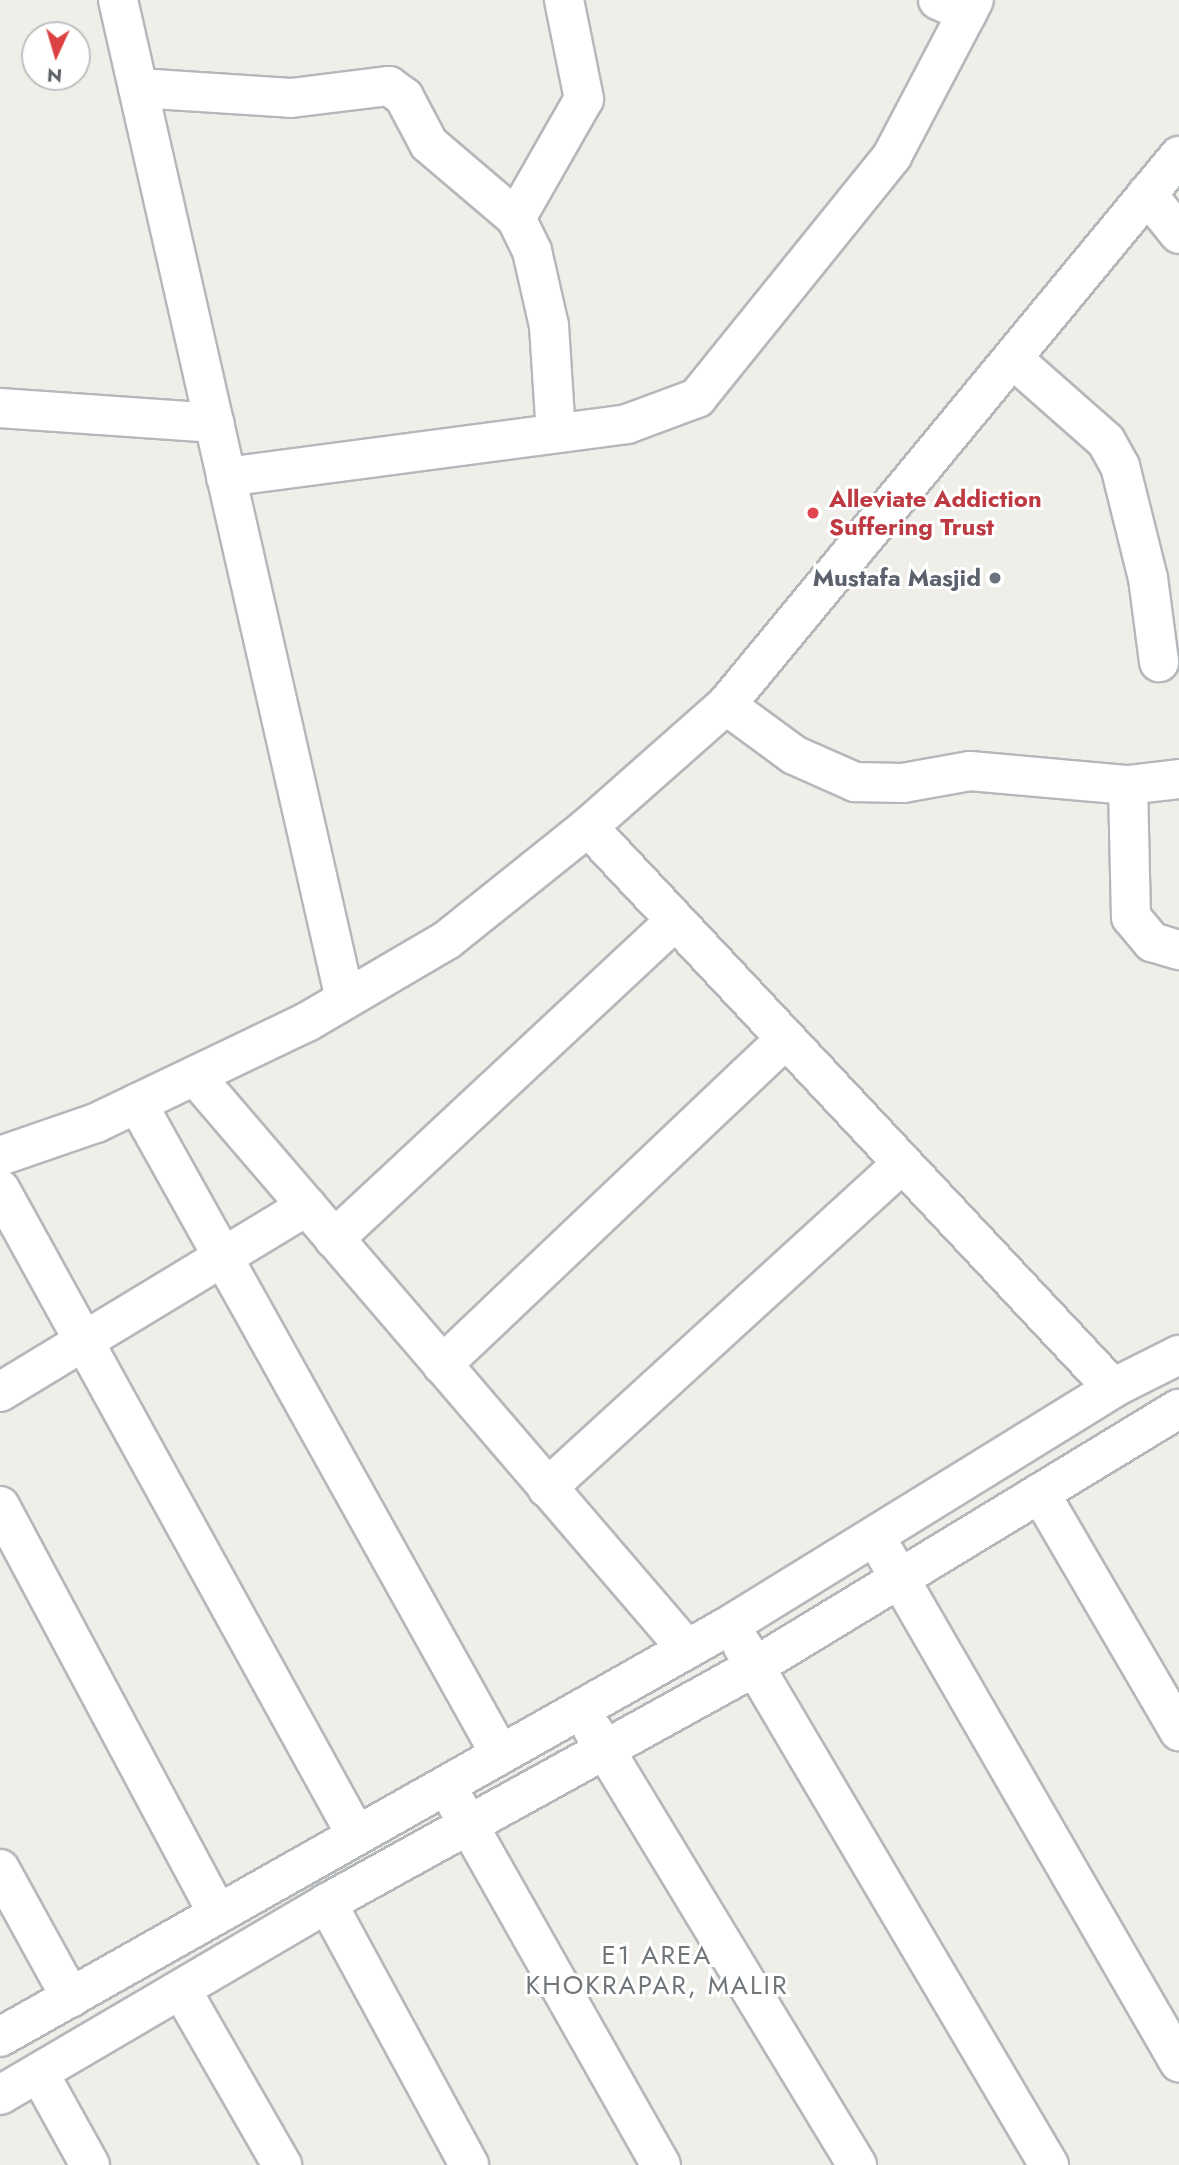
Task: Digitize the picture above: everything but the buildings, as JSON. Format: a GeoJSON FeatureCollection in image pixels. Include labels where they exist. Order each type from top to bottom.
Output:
{"type":"FeatureCollection","features":[{"type":"Feature","properties":{"kind":"street"},"geometry":{"type":"LineString","coordinates":[[118,0],[345,999]]}},
{"type":"Feature","properties":{"kind":"street"},"geometry":{"type":"LineString","coordinates":[[516,218],[584,99],[564,0]]}},
{"type":"Feature","properties":{"kind":"street"},"geometry":{"type":"LineString","coordinates":[[226,477],[627,424],[697,398],[892,156],[960,4]]}},
{"type":"Feature","properties":{"kind":"street"},"geometry":{"type":"LineString","coordinates":[[138,88],[291,98],[389,86],[404,97],[429,144],[516,218],[533,251],[549,326],[556,433]]}},
{"type":"Feature","properties":{"kind":"street"},"geometry":{"type":"LineString","coordinates":[[0,1156],[137,1103],[345,999],[447,940],[588,827],[726,705],[1179,156]]}},
{"type":"Feature","properties":{"kind":"street"},"geometry":{"type":"LineString","coordinates":[[1147,194],[1179,234]]}},
{"type":"Feature","properties":{"kind":"street"},"geometry":{"type":"LineString","coordinates":[[1013,359],[1097,433],[1121,466],[1148,578],[1158,662]]}},
{"type":"Feature","properties":{"kind":"street"},"geometry":{"type":"LineString","coordinates":[[0,408],[214,423]]}},
{"type":"Feature","properties":{"kind":"street"},"geometry":{"type":"LineString","coordinates":[[726,705],[794,755],[855,782],[903,783],[970,771],[1128,785],[1179,779]]}},
{"type":"Feature","properties":{"kind":"street"},"geometry":{"type":"LineString","coordinates":[[1128,785],[1131,917],[1152,942],[1179,950]]}},
{"type":"Feature","properties":{"kind":"street"},"geometry":{"type":"LineString","coordinates":[[588,827],[900,1166],[1113,1388]]}},
{"type":"Feature","properties":{"kind":"street"},"geometry":{"type":"LineString","coordinates":[[334,1239],[675,921]]}},
{"type":"Feature","properties":{"kind":"street"},"geometry":{"type":"LineString","coordinates":[[442,1364],[785,1041]]}},
{"type":"Feature","properties":{"kind":"street"},"geometry":{"type":"LineString","coordinates":[[195,1076],[686,1647]]}},
{"type":"Feature","properties":{"kind":"street"},"geometry":{"type":"LineString","coordinates":[[137,1103],[499,1752]]}},
{"type":"Feature","properties":{"kind":"street"},"geometry":{"type":"LineString","coordinates":[[547,1488],[900,1166]]}},
{"type":"Feature","properties":{"kind":"street"},"geometry":{"type":"LineString","coordinates":[[0,1189],[355,1833]]}},
{"type":"Feature","properties":{"kind":"street"},"geometry":{"type":"LineString","coordinates":[[0,1392],[222,1255],[307,1206]]}},
{"type":"Feature","properties":{"kind":"street"},"geometry":{"type":"LineString","coordinates":[[0,2037],[216,1911],[499,1752],[580,1710],[686,1647],[730,1625],[878,1539],[1113,1388],[1165,1363],[1178,1412],[754,1667],[327,1903],[182,1991],[0,2095]]}},
{"type":"Feature","properties":{"kind":"street"},"geometry":{"type":"LineString","coordinates":[[1040,1493],[1179,1731]]}},
{"type":"Feature","properties":{"kind":"street"},"geometry":{"type":"LineString","coordinates":[[0,1506],[216,1911]]}},
{"type":"Feature","properties":{"kind":"street"},"geometry":{"type":"LineString","coordinates":[[878,1539],[1179,2062]]}},
{"type":"Feature","properties":{"kind":"street"},"geometry":{"type":"LineString","coordinates":[[730,1625],[1049,2165]]}},
{"type":"Feature","properties":{"kind":"street"},"geometry":{"type":"LineString","coordinates":[[580,1710],[857,2165]]}},
{"type":"Feature","properties":{"kind":"street"},"geometry":{"type":"LineString","coordinates":[[444,1783],[661,2165]]}},
{"type":"Feature","properties":{"kind":"street"},"geometry":{"type":"LineString","coordinates":[[0,1869],[71,1998]]}},
{"type":"Feature","properties":{"kind":"street"},"geometry":{"type":"LineString","coordinates":[[327,1903],[469,2165]]}},
{"type":"Feature","properties":{"kind":"street"},"geometry":{"type":"LineString","coordinates":[[182,1991],[282,2165]]}},
{"type":"Feature","properties":{"kind":"street"},"geometry":{"type":"LineString","coordinates":[[39,2073],[90,2165]]}},
{"type":"Feature","properties":{"kind":"place","name":"Alleviate Addiction Suffering Trust"},"geometry":{"type":"Point","coordinates":[813,513]}},
{"type":"Feature","properties":{"kind":"place","name":"Mustafa Masjid"},"geometry":{"type":"Point","coordinates":[995,578]}},
{"type":"Feature","properties":{"kind":"district","name":"E1 AREA KHOKRAPAR, MALIR"},"geometry":{"type":"Point","coordinates":[657,1971]}}]}
